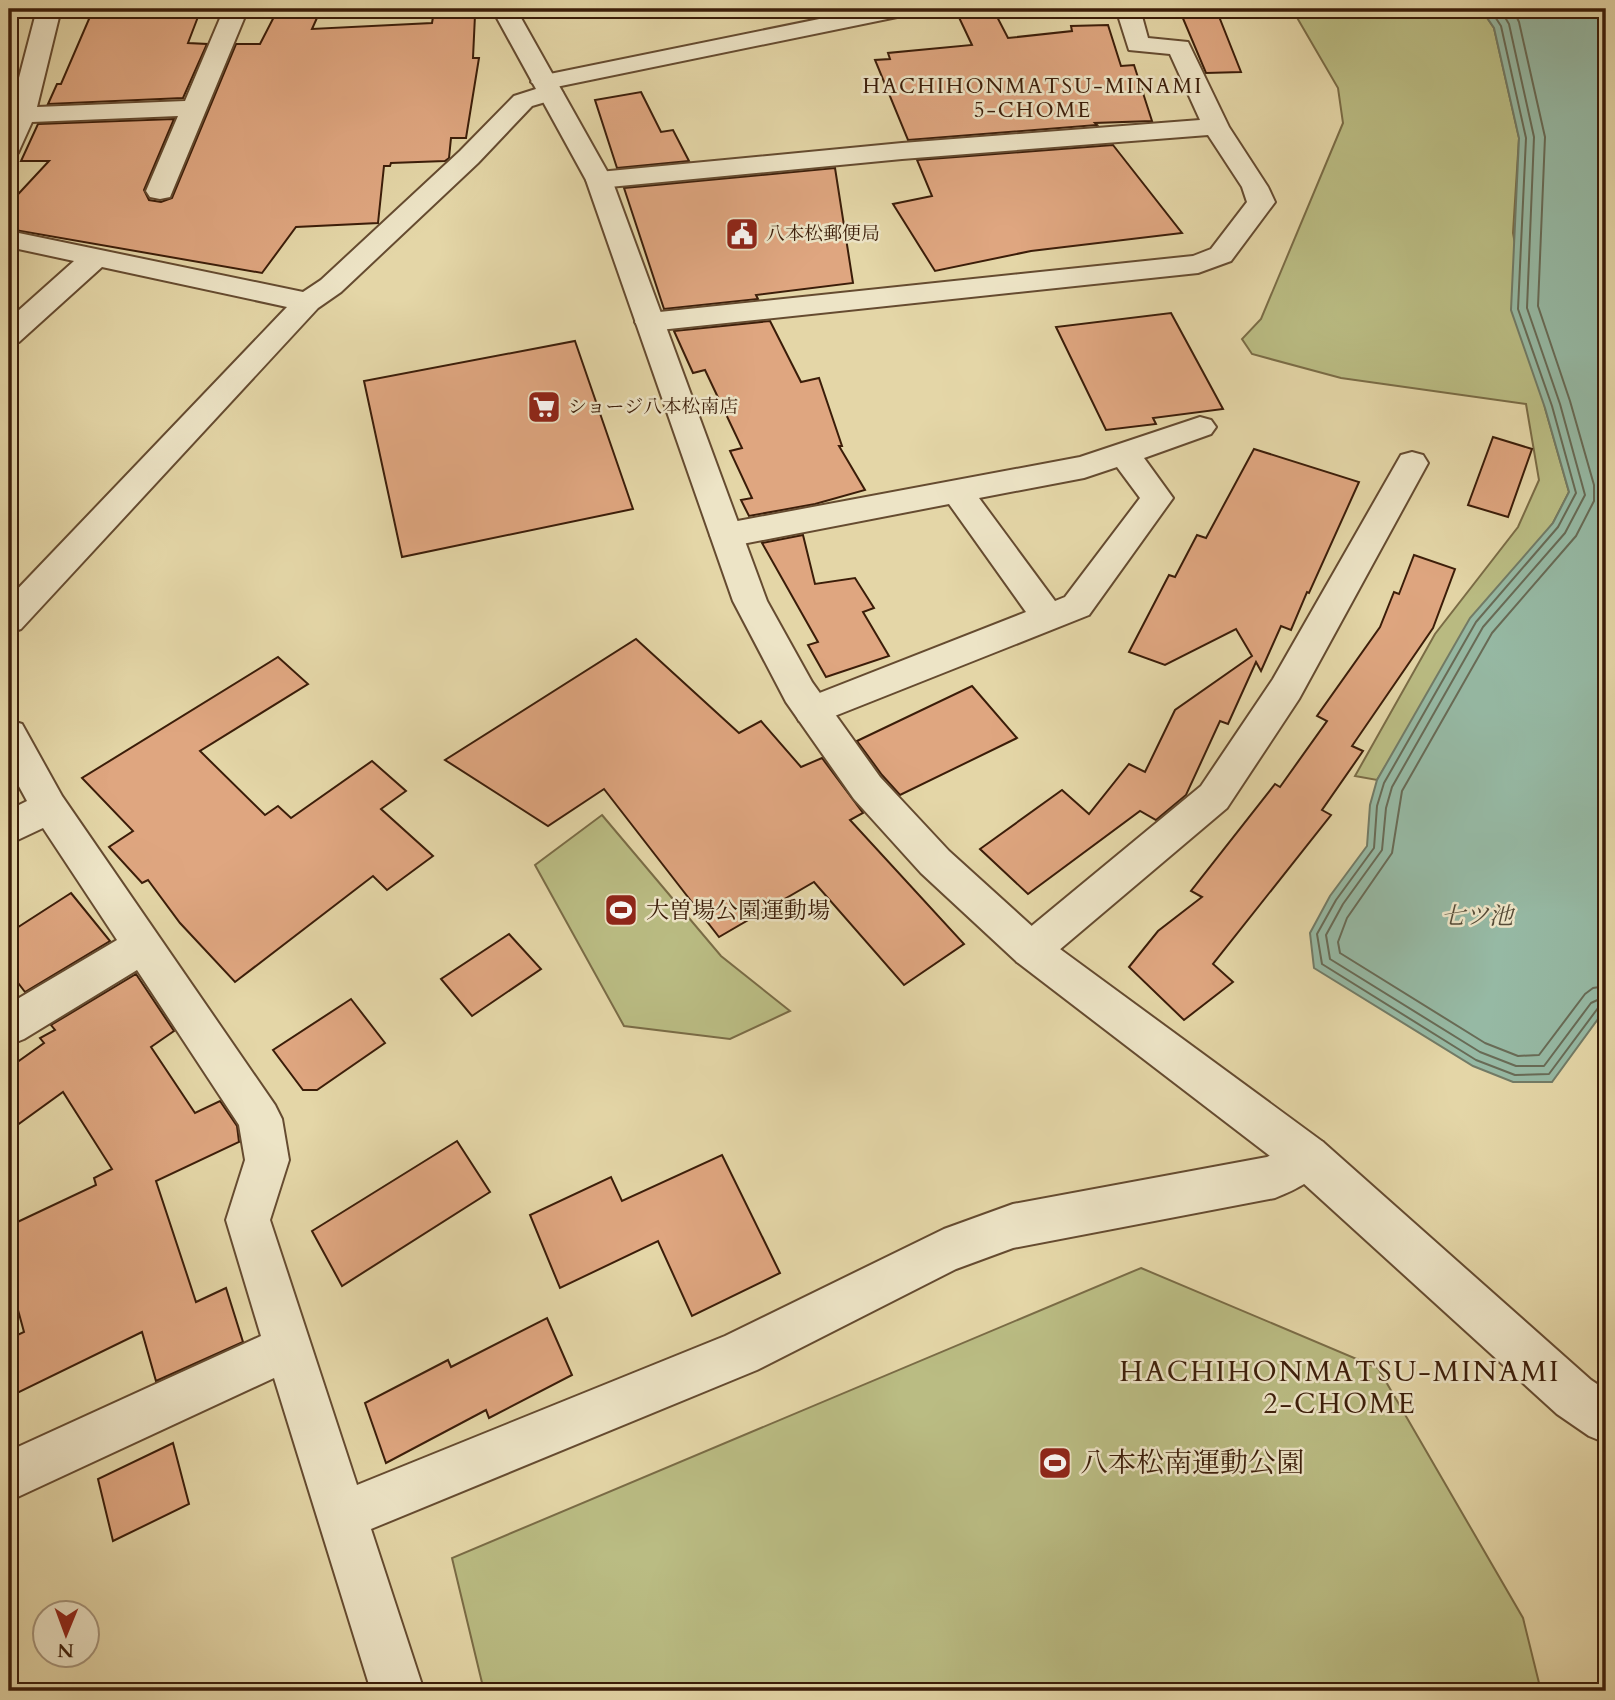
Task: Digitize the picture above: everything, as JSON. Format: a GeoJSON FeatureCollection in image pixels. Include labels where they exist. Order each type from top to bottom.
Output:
{"type":"FeatureCollection","features":[{"type":"Feature","properties":{"kind":"street"},"geometry":{"type":"LineString","coordinates":[[9,147],[22,115],[49,9]]}},
{"type":"Feature","properties":{"kind":"street"},"geometry":{"type":"LineString","coordinates":[[160,191],[236,9]]}},
{"type":"Feature","properties":{"kind":"street"},"geometry":{"type":"LineString","coordinates":[[504,9],[599,180],[750,601],[799,692],[875,797],[935,862],[1031,950],[1307,1157],[1574,1397],[1606,1419]]}},
{"type":"Feature","properties":{"kind":"street"},"geometry":{"type":"LineString","coordinates":[[9,620],[308,302],[331,286],[469,157],[523,101],[547,88],[902,9]]}},
{"type":"Feature","properties":{"kind":"street"},"geometry":{"type":"LineString","coordinates":[[650,322],[1198,264],[1221,255],[1261,202],[1255,187],[1216,127],[1179,47],[1138,46],[1128,9]]}},
{"type":"Feature","properties":{"kind":"street"},"geometry":{"type":"LineString","coordinates":[[22,115],[195,108]]}},
{"type":"Feature","properties":{"kind":"street"},"geometry":{"type":"LineString","coordinates":[[599,180],[902,151],[1216,127]]}},
{"type":"Feature","properties":{"kind":"street"},"geometry":{"type":"LineString","coordinates":[[9,239],[308,302]]}},
{"type":"Feature","properties":{"kind":"street"},"geometry":{"type":"LineString","coordinates":[[9,335],[96,257]]}},
{"type":"Feature","properties":{"kind":"street"},"geometry":{"type":"LineString","coordinates":[[727,535],[1084,467],[1200,427]]}},
{"type":"Feature","properties":{"kind":"street"},"geometry":{"type":"LineString","coordinates":[[812,710],[1077,606],[1157,498],[1124,453]]}},
{"type":"Feature","properties":{"kind":"street"},"geometry":{"type":"LineString","coordinates":[[1031,950],[1214,797],[1286,689],[1412,463]]}},
{"type":"Feature","properties":{"kind":"street"},"geometry":{"type":"LineString","coordinates":[[957,491],[1048,617]]}},
{"type":"Feature","properties":{"kind":"street"},"geometry":{"type":"LineString","coordinates":[[9,734],[49,807],[260,1119],[267,1160],[248,1220],[397,1691]]}},
{"type":"Feature","properties":{"kind":"street"},"geometry":{"type":"LineString","coordinates":[[9,828],[49,807]]}},
{"type":"Feature","properties":{"kind":"street"},"geometry":{"type":"LineString","coordinates":[[9,1027],[143,945]]}},
{"type":"Feature","properties":{"kind":"street"},"geometry":{"type":"LineString","coordinates":[[342,1516],[740,1353],[944,1251],[1013,1226],[1275,1177],[1307,1157]]}},
{"type":"Feature","properties":{"kind":"street"},"geometry":{"type":"LineString","coordinates":[[9,1476],[287,1348]]}},
{"type":"Feature","properties":{"kind":"green space"},"geometry":{"type":"Polygon","coordinates":[[[1292,9],[1481,9],[1494,28],[1519,138],[1513,233],[1545,408],[1569,492],[1553,523],[1418,713],[1377,780],[1355,776],[1435,634],[1518,527],[1539,480],[1526,404],[1341,378],[1252,354],[1242,339],[1261,319],[1343,123],[1338,88],[1292,9]]]}},
{"type":"Feature","properties":{"kind":"green space","name":"大曽場公園運動場"},"geometry":{"type":"Polygon","coordinates":[[[602,815],[721,956],[790,1011],[730,1039],[624,1026],[535,865],[602,815]]]}},
{"type":"Feature","properties":{"kind":"green space","name":"八本松南運動公園"},"geometry":{"type":"Polygon","coordinates":[[[1141,1268],[1378,1368],[1523,1618],[1541,1691],[484,1691],[452,1558],[1141,1268]]]}},
{"type":"Feature","properties":{"kind":"water","name":"七ツ池"},"geometry":{"type":"Polygon","coordinates":[[[1481,9],[1606,9],[1606,1008],[1552,1082],[1513,1082],[1473,1066],[1314,968],[1310,933],[1330,896],[1367,846],[1370,805],[1377,780],[1470,618],[1553,523],[1569,492],[1545,408],[1511,310],[1519,138],[1494,28],[1481,9]]]}},
{"type":"Feature","properties":{"kind":"building"},"geometry":{"type":"Polygon","coordinates":[[[201,9],[188,43],[207,44],[183,98],[48,104],[57,84],[61,84],[92,12],[201,9]]]}},
{"type":"Feature","properties":{"kind":"building"},"geometry":{"type":"Polygon","coordinates":[[[278,9],[321,9],[312,29],[432,23],[433,17],[475,15],[473,58],[479,58],[466,138],[451,138],[449,158],[445,161],[391,163],[390,166],[384,166],[378,223],[296,227],[262,273],[9,229],[9,204],[49,161],[21,161],[38,124],[174,119],[144,190],[149,200],[161,202],[172,198],[236,44],[260,44],[278,9]]]}},
{"type":"Feature","properties":{"kind":"building"},"geometry":{"type":"Polygon","coordinates":[[[955,9],[993,9],[1008,38],[1072,31],[1071,26],[1108,25],[1121,66],[1134,65],[1152,121],[1095,123],[1097,125],[908,140],[875,60],[890,59],[888,53],[972,45],[955,9]]]}},
{"type":"Feature","properties":{"kind":"building"},"geometry":{"type":"Polygon","coordinates":[[[1179,9],[1216,9],[1241,72],[1206,73],[1179,9]]]}},
{"type":"Feature","properties":{"kind":"building"},"geometry":{"type":"Polygon","coordinates":[[[641,92],[661,132],[673,130],[689,161],[617,168],[595,100],[641,92]]]}},
{"type":"Feature","properties":{"kind":"building"},"geometry":{"type":"Polygon","coordinates":[[[1113,145],[1182,233],[1031,251],[935,271],[893,204],[932,196],[917,160],[1113,145]]]}},
{"type":"Feature","properties":{"kind":"building","name":"八本松郵便局"},"geometry":{"type":"Polygon","coordinates":[[[835,168],[853,283],[756,295],[758,299],[664,309],[624,188],[835,168]]]}},
{"type":"Feature","properties":{"kind":"building"},"geometry":{"type":"Polygon","coordinates":[[[1171,313],[1223,409],[1153,418],[1156,424],[1106,430],[1056,327],[1171,313]]]}},
{"type":"Feature","properties":{"kind":"building"},"geometry":{"type":"Polygon","coordinates":[[[770,321],[801,382],[819,378],[842,446],[839,446],[865,490],[815,504],[749,516],[741,500],[752,498],[730,451],[742,448],[705,370],[693,373],[674,331],[770,321]]]}},
{"type":"Feature","properties":{"kind":"building"},"geometry":{"type":"Polygon","coordinates":[[[575,341],[633,509],[402,557],[364,381],[575,341]]]}},
{"type":"Feature","properties":{"kind":"building"},"geometry":{"type":"Polygon","coordinates":[[[1493,437],[1532,449],[1508,517],[1468,505],[1493,437]]]}},
{"type":"Feature","properties":{"kind":"building"},"geometry":{"type":"Polygon","coordinates":[[[1254,449],[1359,482],[1291,630],[1281,626],[1261,671],[1256,662],[1228,724],[1220,721],[1186,795],[1156,820],[1140,811],[1028,894],[980,849],[1062,790],[1089,814],[1129,764],[1145,772],[1175,710],[1252,656],[1236,629],[1165,665],[1129,652],[1169,575],[1175,577],[1197,535],[1206,538],[1254,449]]]}},
{"type":"Feature","properties":{"kind":"building"},"geometry":{"type":"Polygon","coordinates":[[[803,535],[815,584],[855,578],[874,608],[863,612],[889,656],[826,677],[808,645],[818,642],[762,543],[803,535]]]}},
{"type":"Feature","properties":{"kind":"building"},"geometry":{"type":"Polygon","coordinates":[[[1414,555],[1455,569],[1433,628],[1352,746],[1363,751],[1322,810],[1331,815],[1213,964],[1233,982],[1184,1020],[1129,967],[1158,931],[1202,897],[1191,891],[1275,784],[1280,787],[1327,721],[1317,716],[1380,627],[1394,592],[1399,594],[1414,555]]]}},
{"type":"Feature","properties":{"kind":"building"},"geometry":{"type":"Polygon","coordinates":[[[636,639],[739,733],[761,721],[801,767],[822,758],[863,813],[850,820],[964,944],[904,985],[814,882],[719,937],[604,789],[548,826],[445,760],[636,639]]]}},
{"type":"Feature","properties":{"kind":"building"},"geometry":{"type":"Polygon","coordinates":[[[278,657],[308,684],[200,751],[265,815],[278,806],[291,818],[372,761],[406,791],[381,809],[433,856],[387,890],[373,876],[235,982],[180,923],[148,880],[142,883],[109,847],[133,831],[82,778],[278,657]]]}},
{"type":"Feature","properties":{"kind":"building"},"geometry":{"type":"Polygon","coordinates":[[[972,686],[1017,738],[900,795],[857,741],[972,686]]]}},
{"type":"Feature","properties":{"kind":"building"},"geometry":{"type":"Polygon","coordinates":[[[71,893],[110,941],[25,992],[9,971],[9,933],[71,893]]]}},
{"type":"Feature","properties":{"kind":"building"},"geometry":{"type":"Polygon","coordinates":[[[509,934],[541,969],[472,1016],[441,979],[509,934]]]}},
{"type":"Feature","properties":{"kind":"building"},"geometry":{"type":"Polygon","coordinates":[[[136,974],[174,1031],[151,1047],[195,1113],[220,1101],[237,1126],[239,1142],[156,1181],[196,1302],[226,1288],[243,1342],[156,1381],[142,1332],[9,1397],[9,1339],[24,1332],[9,1277],[9,1226],[96,1185],[94,1178],[112,1169],[63,1092],[9,1131],[9,1068],[44,1043],[40,1038],[55,1030],[51,1025],[136,974]]]}},
{"type":"Feature","properties":{"kind":"building"},"geometry":{"type":"Polygon","coordinates":[[[351,999],[385,1043],[317,1090],[303,1090],[273,1050],[351,999]]]}},
{"type":"Feature","properties":{"kind":"building"},"geometry":{"type":"Polygon","coordinates":[[[457,1141],[490,1192],[342,1286],[312,1231],[457,1141]]]}},
{"type":"Feature","properties":{"kind":"building"},"geometry":{"type":"Polygon","coordinates":[[[722,1155],[780,1273],[692,1316],[658,1241],[560,1288],[530,1215],[611,1177],[622,1201],[722,1155]]]}},
{"type":"Feature","properties":{"kind":"building"},"geometry":{"type":"Polygon","coordinates":[[[547,1318],[572,1375],[489,1418],[486,1410],[386,1463],[365,1403],[448,1360],[451,1367],[547,1318]]]}},
{"type":"Feature","properties":{"kind":"building"},"geometry":{"type":"Polygon","coordinates":[[[173,1443],[189,1504],[113,1541],[98,1479],[173,1443]]]}},
{"type":"Feature","properties":{"kind":"place","name":"八本松郵便局"},"geometry":{"type":"Point","coordinates":[742,234]}},
{"type":"Feature","properties":{"kind":"place","name":"ショージ八本松南店"},"geometry":{"type":"Point","coordinates":[544,407]}},
{"type":"Feature","properties":{"kind":"place","name":"大曽場公園運動場"},"geometry":{"type":"Point","coordinates":[621,910]}},
{"type":"Feature","properties":{"kind":"place","name":"八本松南運動公園"},"geometry":{"type":"Point","coordinates":[1055,1463]}},
{"type":"Feature","properties":{"kind":"district","name":"HACHIHONMATSU-MINAMI 5-CHOME"},"geometry":{"type":"Point","coordinates":[1033,98]}},
{"type":"Feature","properties":{"kind":"district","name":"HACHIHONMATSU-MINAMI 2-CHOME"},"geometry":{"type":"Point","coordinates":[1340,1388]}}]}
